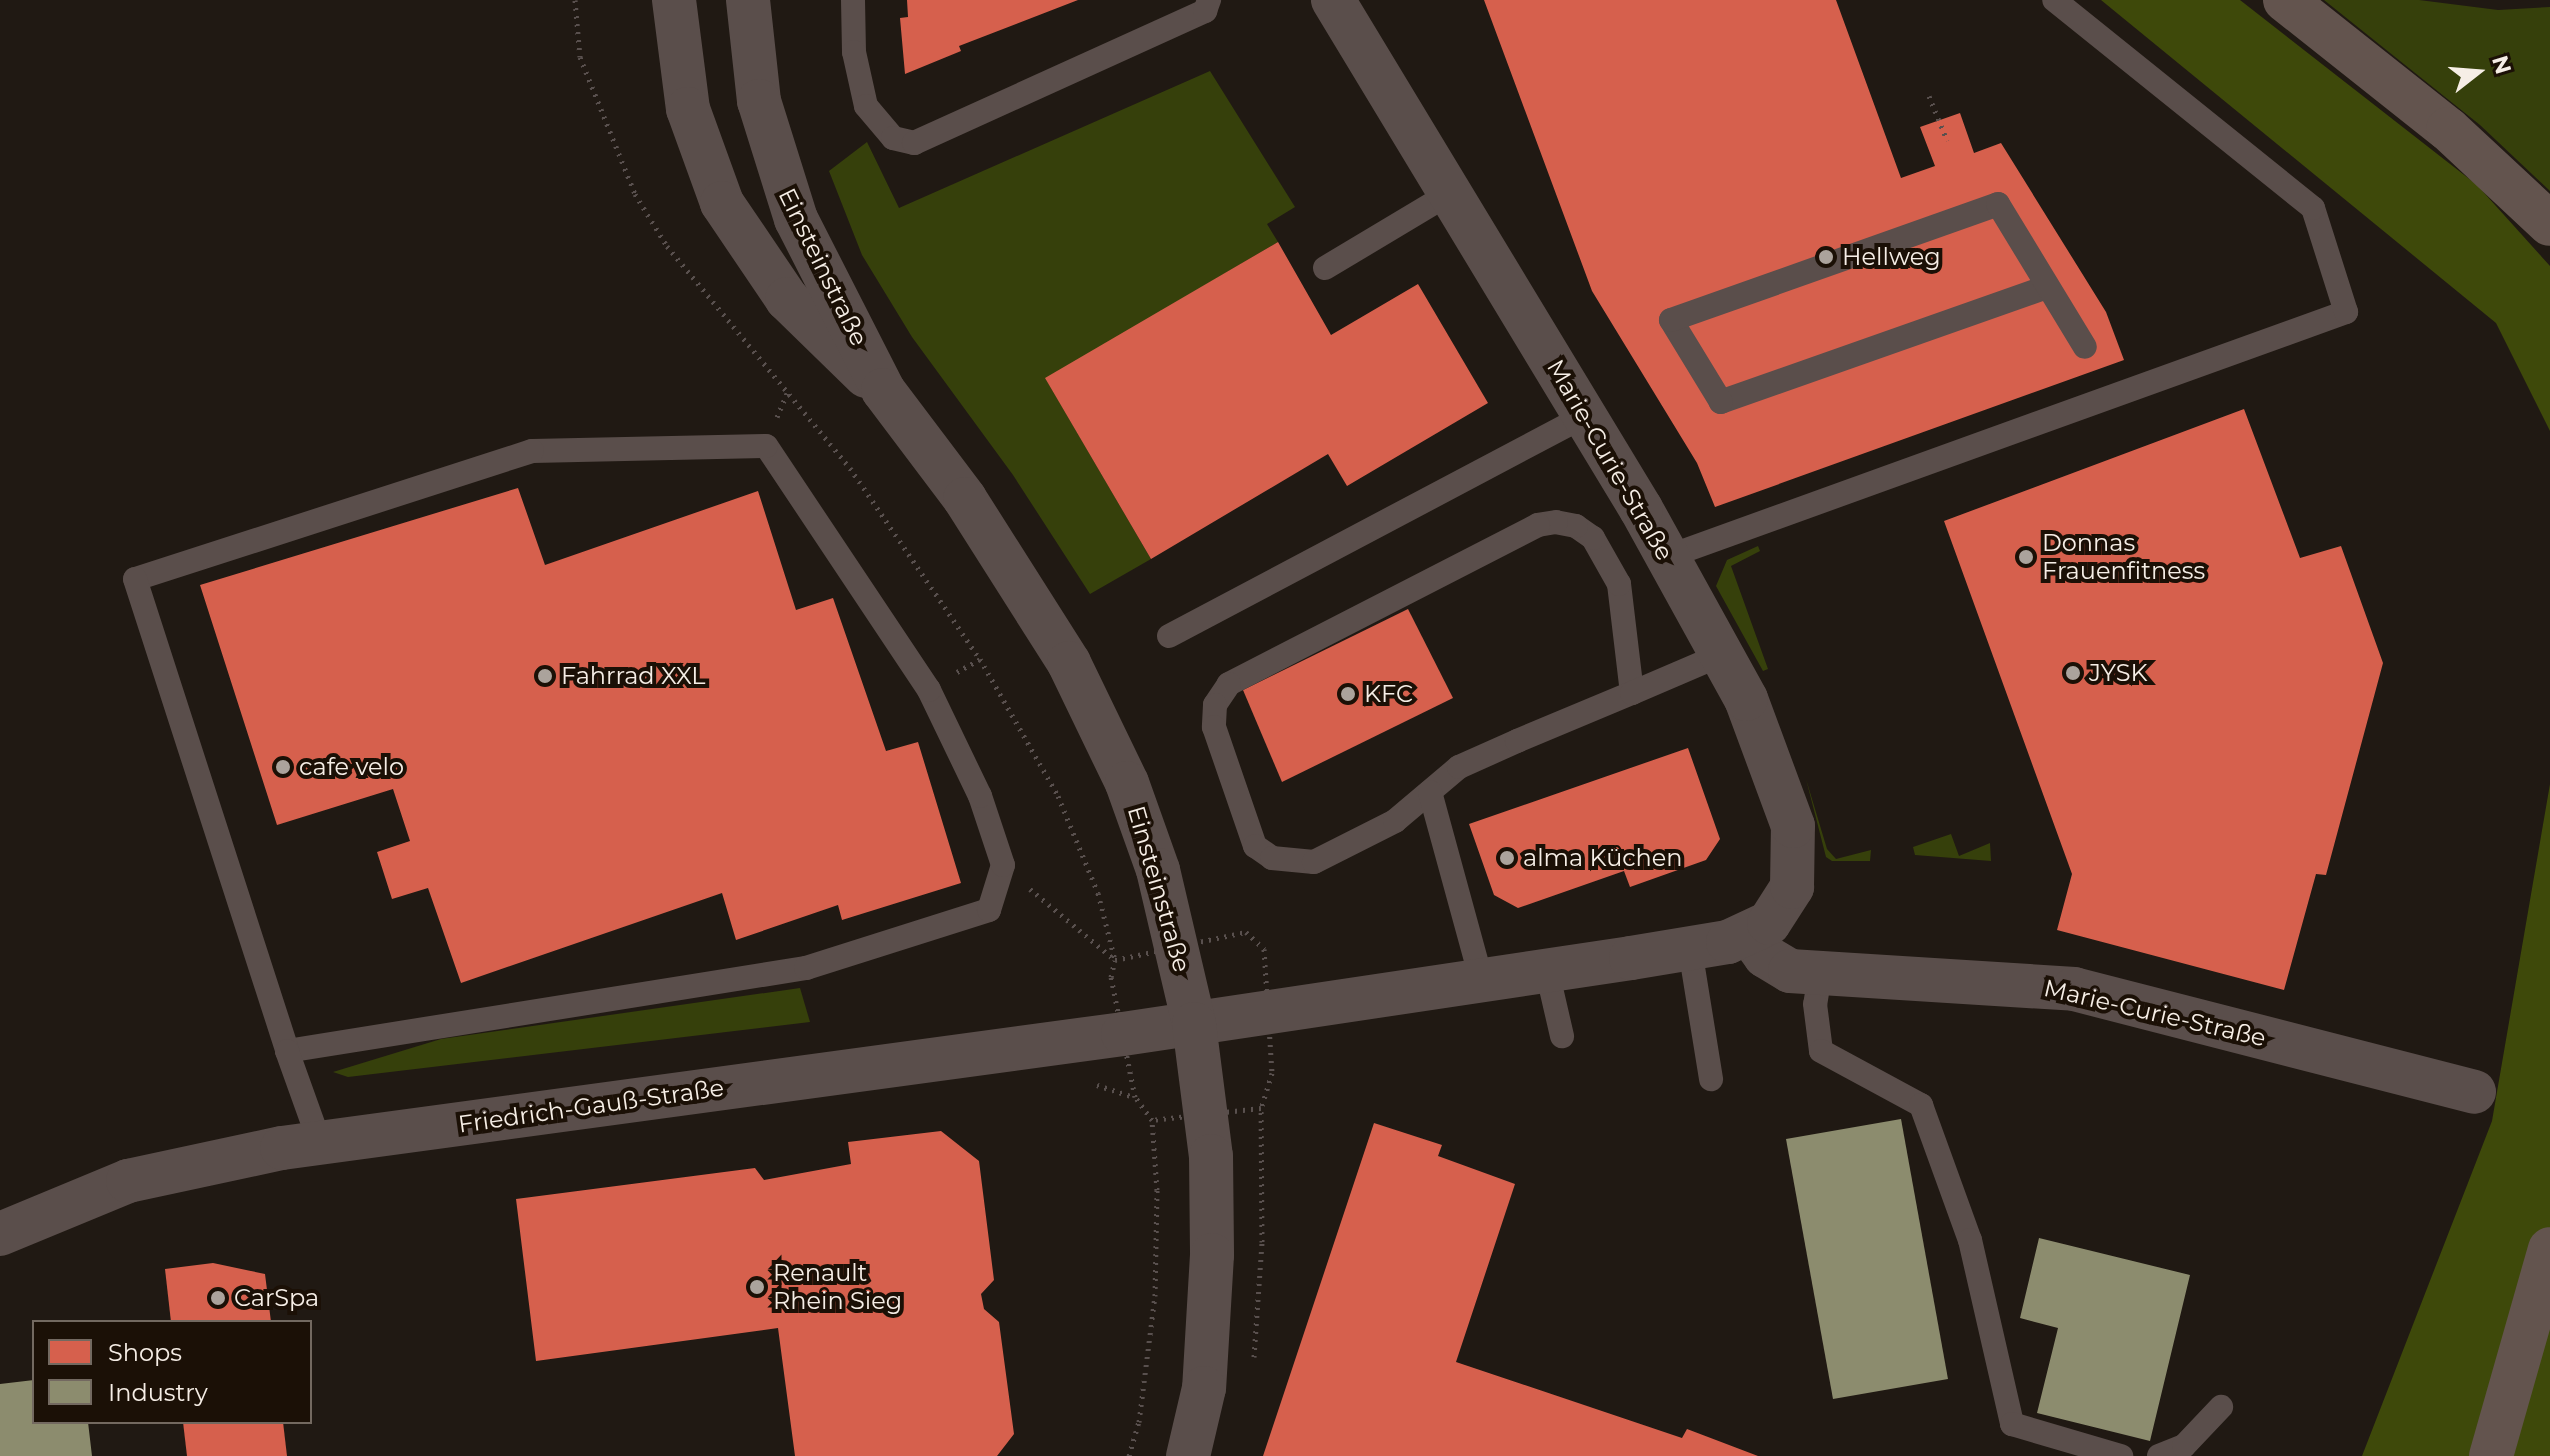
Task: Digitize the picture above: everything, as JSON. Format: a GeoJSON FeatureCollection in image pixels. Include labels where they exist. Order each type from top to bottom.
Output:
{"type":"FeatureCollection","features":[{"type":"Feature","properties":{"kind":"highway"},"geometry":{"type":"LineString","coordinates":[[2285,0],[2448,129],[2550,224]]}},
{"type":"Feature","properties":{"kind":"highway"},"geometry":{"type":"LineString","coordinates":[[2491,1456],[2550,1249]]}},
{"type":"Feature","properties":{"kind":"street","name":"Einsteinstraße"},"geometry":{"type":"LineString","coordinates":[[674,0],[688,109],[722,203],[787,299],[883,390]]}},
{"type":"Feature","properties":{"kind":"street","name":"Einsteinstraße"},"geometry":{"type":"LineString","coordinates":[[748,0],[759,101],[776,165],[809,246],[883,390],[1017,577],[1097,715],[1158,870],[1194,1024],[1211,1156],[1212,1255],[1204,1388],[1188,1456]]}},
{"type":"Feature","properties":{"kind":"street","name":"Marie-Curie-Straße"},"geometry":{"type":"LineString","coordinates":[[1333,0],[1452,192],[1667,557],[1723,654],[1752,713],[1793,826],[1792,887],[1769,923],[1750,935],[1776,965],[1820,974],[2074,989],[2474,1092]]}},
{"type":"Feature","properties":{"kind":"street"},"geometry":{"type":"LineString","coordinates":[[1194,1024],[1690,949],[1750,935]]}},
{"type":"Feature","properties":{"kind":"street","name":"Friedrich-Gauß-Straße"},"geometry":{"type":"LineString","coordinates":[[0,1234],[128,1181],[320,1143],[1194,1024]]}},
{"type":"Feature","properties":{"kind":"lane"},"geometry":{"type":"LineString","coordinates":[[853,0],[854,52],[866,106],[885,133],[914,143],[1207,6]]}},
{"type":"Feature","properties":{"kind":"lane"},"geometry":{"type":"LineString","coordinates":[[1667,557],[2346,312],[2313,208],[2054,0]]}},
{"type":"Feature","properties":{"kind":"lane"},"geometry":{"type":"LineString","coordinates":[[1325,268],[1452,192]]}},
{"type":"Feature","properties":{"kind":"lane"},"geometry":{"type":"LineString","coordinates":[[2047,287],[1721,402],[1671,320],[1998,204],[2085,347]]}},
{"type":"Feature","properties":{"kind":"lane"},"geometry":{"type":"LineString","coordinates":[[1169,636],[1584,416]]}},
{"type":"Feature","properties":{"kind":"lane"},"geometry":{"type":"LineString","coordinates":[[287,1051],[806,968],[989,910],[1003,865],[980,796],[929,690],[766,446],[532,451],[135,579],[287,1051],[320,1143]]}},
{"type":"Feature","properties":{"kind":"lane"},"geometry":{"type":"LineString","coordinates":[[1632,693],[1619,584],[1593,538],[1576,526],[1538,525],[1229,684],[1215,705],[1214,727],[1244,823],[1255,846],[1288,863],[1314,862],[1395,821],[1459,767],[1632,693],[1723,654]]}},
{"type":"Feature","properties":{"kind":"lane"},"geometry":{"type":"LineString","coordinates":[[1430,792],[1481,979]]}},
{"type":"Feature","properties":{"kind":"lane"},"geometry":{"type":"LineString","coordinates":[[1690,949],[1711,1079]]}},
{"type":"Feature","properties":{"kind":"lane"},"geometry":{"type":"LineString","coordinates":[[1547,971],[1562,1036]]}},
{"type":"Feature","properties":{"kind":"lane"},"geometry":{"type":"LineString","coordinates":[[1820,974],[1815,1004],[1821,1051],[1921,1105],[1970,1240],[2012,1424],[2121,1456]]}},
{"type":"Feature","properties":{"kind":"lane"},"geometry":{"type":"LineString","coordinates":[[2159,1456],[2184,1446],[2221,1407]]}},
{"type":"Feature","properties":{"kind":"path"},"geometry":{"type":"LineString","coordinates":[[575,0],[580,57],[635,194],[667,246],[850,468],[980,659],[1058,796],[1098,893],[1115,960],[1003,865]]}},
{"type":"Feature","properties":{"kind":"path"},"geometry":{"type":"LineString","coordinates":[[1929,96],[1947,140]]}},
{"type":"Feature","properties":{"kind":"path"},"geometry":{"type":"LineString","coordinates":[[1129,1456],[1139,1422],[1155,1296],[1157,1190],[1152,1120]]}},
{"type":"Feature","properties":{"kind":"green space"},"geometry":{"type":"Polygon","coordinates":[[[2101,0],[2240,0],[2477,185],[2550,266],[2550,431],[2496,323],[2101,0]]]}},
{"type":"Feature","properties":{"kind":"green space"},"geometry":{"type":"Polygon","coordinates":[[[2324,0],[2419,0],[2498,10],[2550,7],[2550,191],[2480,125],[2324,0]]]}},
{"type":"Feature","properties":{"kind":"green space"},"geometry":{"type":"Polygon","coordinates":[[[1210,71],[1295,207],[1267,224],[1278,242],[1046,379],[1151,559],[1090,594],[1013,475],[912,337],[862,255],[829,171],[867,142],[899,208],[1210,71]]]}},
{"type":"Feature","properties":{"kind":"green space"},"geometry":{"type":"Polygon","coordinates":[[[1758,546],[1760,551],[1731,566],[1768,669],[1763,671],[1716,586],[1727,560],[1758,546]]]}},
{"type":"Feature","properties":{"kind":"green space"},"geometry":{"type":"Polygon","coordinates":[[[1806,779],[1827,849],[1836,859],[1871,850],[1870,861],[1832,861],[1826,857],[1806,779]]]}},
{"type":"Feature","properties":{"kind":"green space"},"geometry":{"type":"Polygon","coordinates":[[[2550,784],[2550,1456],[2362,1456],[2492,1121],[2550,784]]]}},
{"type":"Feature","properties":{"kind":"green space"},"geometry":{"type":"Polygon","coordinates":[[[1951,834],[1959,856],[1990,843],[1991,861],[1915,855],[1913,847],[1951,834]]]}},
{"type":"Feature","properties":{"kind":"green space"},"geometry":{"type":"Polygon","coordinates":[[[800,988],[810,1022],[348,1077],[333,1072],[441,1039],[800,988]]]}},
{"type":"Feature","properties":{"kind":"building: Shops"},"geometry":{"type":"Polygon","coordinates":[[[907,0],[1078,0],[959,46],[961,51],[905,74],[900,18],[908,17],[907,0]]]}},
{"type":"Feature","properties":{"kind":"building: Shops","name":"Hellweg"},"geometry":{"type":"Polygon","coordinates":[[[1484,0],[1836,0],[1901,178],[1935,166],[1920,127],[1960,113],[1974,153],[2001,143],[2106,312],[2124,360],[1715,507],[1697,463],[1592,291],[1484,0]]]}},
{"type":"Feature","properties":{"kind":"building: Shops"},"geometry":{"type":"Polygon","coordinates":[[[1278,242],[1331,335],[1418,284],[1488,403],[1347,486],[1328,454],[1151,559],[1045,378],[1278,242]]]}},
{"type":"Feature","properties":{"kind":"building: Shops"},"geometry":{"type":"Polygon","coordinates":[[[2244,409],[2300,558],[2341,546],[2383,663],[2326,875],[2316,874],[2284,990],[2057,930],[2072,874],[1944,521],[2244,409]]]}},
{"type":"Feature","properties":{"kind":"building: Shops","name":"Fahrrad XXL"},"geometry":{"type":"Polygon","coordinates":[[[518,488],[545,565],[758,491],[796,610],[833,598],[886,751],[918,742],[961,883],[842,920],[838,905],[736,940],[722,893],[461,983],[428,888],[392,899],[377,852],[410,841],[393,789],[277,825],[200,585],[518,488]]]}},
{"type":"Feature","properties":{"kind":"building: Shops","name":"KFC"},"geometry":{"type":"Polygon","coordinates":[[[1408,609],[1453,698],[1282,782],[1243,690],[1408,609]]]}},
{"type":"Feature","properties":{"kind":"building: Shops"},"geometry":{"type":"Polygon","coordinates":[[[1688,748],[1720,839],[1706,860],[1630,887],[1624,871],[1518,908],[1494,895],[1469,824],[1688,748]]]}},
{"type":"Feature","properties":{"kind":"building: Shops"},"geometry":{"type":"Polygon","coordinates":[[[1374,1123],[1442,1145],[1438,1156],[1515,1184],[1456,1362],[1682,1438],[1687,1429],[1758,1456],[1263,1456],[1374,1123]]]}},
{"type":"Feature","properties":{"kind":"building: Shops","name":"Renault Rhein Sieg"},"geometry":{"type":"Polygon","coordinates":[[[941,1131],[979,1161],[994,1280],[981,1294],[984,1309],[999,1322],[1014,1434],[997,1456],[795,1456],[778,1328],[536,1361],[516,1199],[755,1168],[764,1180],[851,1164],[848,1142],[941,1131]]]}},
{"type":"Feature","properties":{"kind":"building: Shops","name":"CarSpa"},"geometry":{"type":"Polygon","coordinates":[[[213,1263],[265,1274],[271,1320],[171,1320],[165,1269],[213,1263]]]}},
{"type":"Feature","properties":{"kind":"building: Shops"},"geometry":{"type":"Polygon","coordinates":[[[183,1424],[283,1424],[287,1456],[187,1456],[183,1424]]]}},
{"type":"Feature","properties":{"kind":"building: Industry"},"geometry":{"type":"Polygon","coordinates":[[[1901,1119],[1948,1379],[1833,1399],[1786,1139],[1901,1119]]]}},
{"type":"Feature","properties":{"kind":"building: Industry"},"geometry":{"type":"Polygon","coordinates":[[[2039,1238],[2190,1275],[2150,1441],[2037,1413],[2058,1328],[2020,1318],[2039,1238]]]}},
{"type":"Feature","properties":{"kind":"building: Industry"},"geometry":{"type":"Polygon","coordinates":[[[32,1380],[32,1424],[88,1424],[92,1456],[0,1456],[0,1384],[32,1380]]]}},
{"type":"Feature","properties":{"kind":"place","name":"Hellweg"},"geometry":{"type":"Point","coordinates":[1826,257]}},
{"type":"Feature","properties":{"kind":"place","name":"Donnas Frauenfitness"},"geometry":{"type":"Point","coordinates":[2026,557]}},
{"type":"Feature","properties":{"kind":"place","name":"JYSK"},"geometry":{"type":"Point","coordinates":[2073,673]}},
{"type":"Feature","properties":{"kind":"place","name":"Fahrrad XXL"},"geometry":{"type":"Point","coordinates":[545,676]}},
{"type":"Feature","properties":{"kind":"place","name":"KFC"},"geometry":{"type":"Point","coordinates":[1348,694]}},
{"type":"Feature","properties":{"kind":"place","name":"cafe velo"},"geometry":{"type":"Point","coordinates":[283,767]}},
{"type":"Feature","properties":{"kind":"place","name":"alma Küchen"},"geometry":{"type":"Point","coordinates":[1507,858]}},
{"type":"Feature","properties":{"kind":"place","name":"Renault Rhein Sieg"},"geometry":{"type":"Point","coordinates":[757,1287]}},
{"type":"Feature","properties":{"kind":"place","name":"CarSpa"},"geometry":{"type":"Point","coordinates":[218,1298]}}]}
